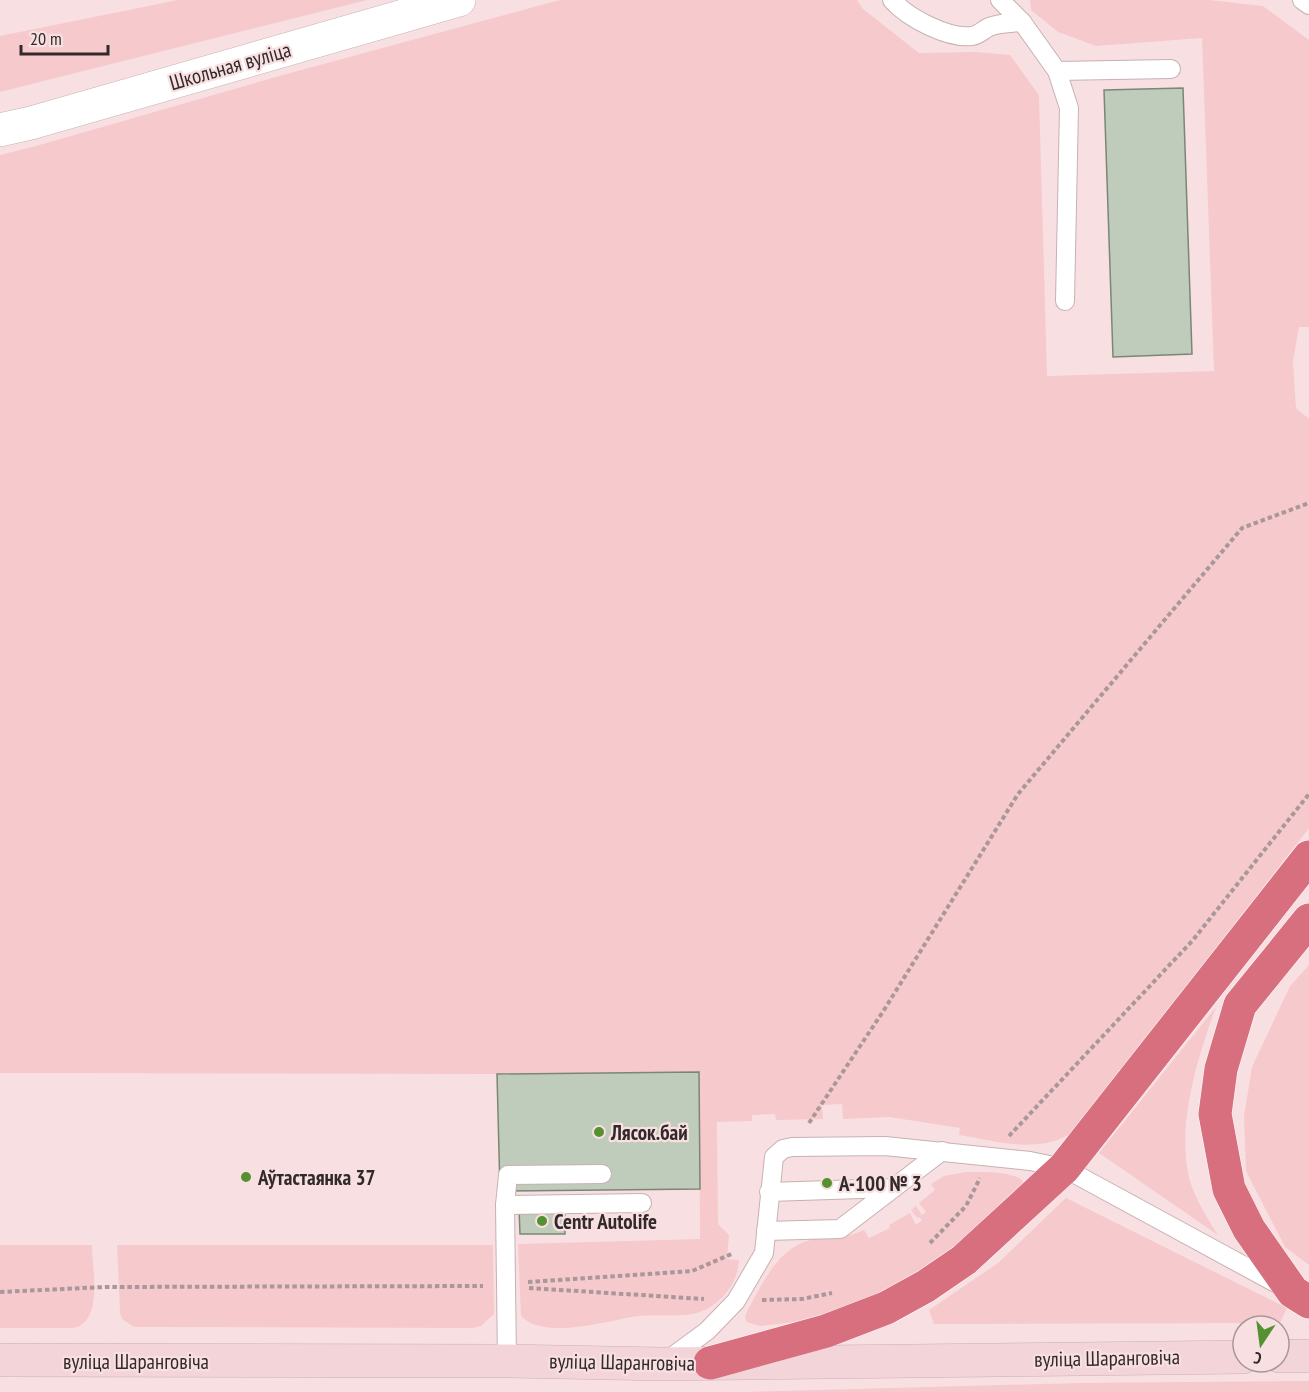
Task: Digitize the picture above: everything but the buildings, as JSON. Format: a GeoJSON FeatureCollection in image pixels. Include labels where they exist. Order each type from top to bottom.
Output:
{"type":"FeatureCollection","features":[{"type":"Feature","properties":{"kind":"highway"},"geometry":{"type":"LineString","coordinates":[[710,1363],[826,1331],[886,1308],[926,1286],[964,1260],[1064,1168],[1309,857]]}},
{"type":"Feature","properties":{"kind":"highway"},"geometry":{"type":"LineString","coordinates":[[1301,1297],[1249,1229],[1229,1189],[1215,1114],[1221,1069],[1240,1005],[1309,920]]}},
{"type":"Feature","properties":{"kind":"main road"},"geometry":{"type":"LineString","coordinates":[[1291,1356],[1309,1356]]}},
{"type":"Feature","properties":{"kind":"main road","name":"вуліца Шаранговіча"},"geometry":{"type":"LineString","coordinates":[[0,1360],[507,1361],[662,1364],[1231,1357]]}},
{"type":"Feature","properties":{"kind":"street","name":"Школьная вуліца"},"geometry":{"type":"LineString","coordinates":[[0,130],[459,0]]}},
{"type":"Feature","properties":{"kind":"lane"},"geometry":{"type":"LineString","coordinates":[[892,0],[900,9],[942,32],[962,36],[975,36],[989,27],[1022,22]]}},
{"type":"Feature","properties":{"kind":"lane"},"geometry":{"type":"LineString","coordinates":[[1000,0],[1022,22],[1057,72],[1069,108],[1065,301]]}},
{"type":"Feature","properties":{"kind":"lane"},"geometry":{"type":"LineString","coordinates":[[1302,0],[1309,5]]}},
{"type":"Feature","properties":{"kind":"lane"},"geometry":{"type":"LineString","coordinates":[[1057,72],[1172,69]]}},
{"type":"Feature","properties":{"kind":"lane"},"geometry":{"type":"LineString","coordinates":[[662,1364],[707,1331],[736,1301],[764,1253],[774,1157],[783,1149],[792,1148],[885,1146],[990,1156],[1064,1168],[1301,1297]]}},
{"type":"Feature","properties":{"kind":"lane"},"geometry":{"type":"LineString","coordinates":[[766,1231],[840,1229],[942,1151]]}},
{"type":"Feature","properties":{"kind":"lane"},"geometry":{"type":"LineString","coordinates":[[507,1361],[505,1205],[508,1175],[602,1174]]}},
{"type":"Feature","properties":{"kind":"lane"},"geometry":{"type":"LineString","coordinates":[[769,1192],[892,1188]]}},
{"type":"Feature","properties":{"kind":"lane"},"geometry":{"type":"LineString","coordinates":[[505,1205],[642,1203]]}},
{"type":"Feature","properties":{"kind":"path"},"geometry":{"type":"LineString","coordinates":[[809,1123],[884,1010],[1018,794],[1242,528],[1309,504]]}},
{"type":"Feature","properties":{"kind":"path"},"geometry":{"type":"LineString","coordinates":[[925,1248],[966,1206],[990,1156],[1193,940],[1309,794]]}},
{"type":"Feature","properties":{"kind":"path"},"geometry":{"type":"LineString","coordinates":[[506,1286],[525,1282],[693,1271],[734,1253]]}},
{"type":"Feature","properties":{"kind":"path"},"geometry":{"type":"LineString","coordinates":[[0,1292],[105,1287],[506,1286],[736,1301],[802,1299],[836,1293]]}},
{"type":"Feature","properties":{"kind":"shaded area"},"geometry":{"type":"Polygon","coordinates":[[[178,0],[367,0],[0,92],[0,36],[178,0]]]}},
{"type":"Feature","properties":{"kind":"shaded area"},"geometry":{"type":"Polygon","coordinates":[[[560,0],[857,0],[863,9],[919,53],[977,52],[1010,55],[1039,95],[1047,376],[1214,371],[1202,38],[1096,46],[1058,32],[1031,10],[1030,0],[1209,0],[1263,6],[1309,40],[1309,327],[1299,327],[1293,361],[1296,408],[1309,419],[1309,828],[1073,1132],[1046,1143],[1032,1145],[1003,1143],[959,1135],[960,1128],[889,1117],[843,1119],[842,1104],[822,1105],[823,1119],[776,1120],[775,1114],[752,1115],[752,1121],[717,1122],[718,1224],[729,1235],[727,1259],[739,1260],[736,1275],[725,1295],[707,1309],[691,1314],[647,1315],[561,1328],[545,1327],[521,1316],[518,1244],[700,1239],[699,1072],[0,1073],[0,155],[560,0]]]}},
{"type":"Feature","properties":{"kind":"shaded area"},"geometry":{"type":"Polygon","coordinates":[[[1309,965],[1309,1265],[1285,1247],[1246,1171],[1244,1116],[1252,1067],[1290,986],[1309,965]]]}},
{"type":"Feature","properties":{"kind":"shaded area"},"geometry":{"type":"Polygon","coordinates":[[[1216,1007],[1192,1088],[1186,1131],[1186,1152],[1188,1173],[1193,1189],[1218,1235],[1099,1153],[1216,1007]]]}},
{"type":"Feature","properties":{"kind":"shaded area"},"geometry":{"type":"Polygon","coordinates":[[[966,1172],[1006,1174],[1024,1183],[1002,1216],[875,1301],[804,1321],[759,1326],[747,1322],[745,1318],[747,1311],[766,1277],[791,1249],[815,1239],[846,1236],[864,1230],[869,1238],[890,1228],[889,1225],[910,1213],[916,1225],[922,1220],[917,1218],[911,1210],[916,1206],[922,1215],[926,1212],[919,1203],[935,1190],[931,1184],[944,1176],[966,1172]]]}},
{"type":"Feature","properties":{"kind":"shaded area"},"geometry":{"type":"Polygon","coordinates":[[[1066,1198],[1287,1308],[1284,1314],[1231,1314],[1231,1323],[934,1324],[929,1310],[998,1263],[1066,1198]]]}},
{"type":"Feature","properties":{"kind":"shaded area"},"geometry":{"type":"Polygon","coordinates":[[[0,1245],[92,1245],[93,1306],[83,1324],[73,1328],[0,1328],[0,1245]]]}},
{"type":"Feature","properties":{"kind":"shaded area"},"geometry":{"type":"Polygon","coordinates":[[[117,1245],[493,1245],[494,1314],[481,1326],[473,1328],[134,1327],[122,1319],[120,1313],[117,1245]]]}},
{"type":"Feature","properties":{"kind":"shaded area"},"geometry":{"type":"Polygon","coordinates":[[[1309,1381],[1309,1392],[743,1392],[1078,1383],[1309,1381]]]}},
{"type":"Feature","properties":{"kind":"place","name":"Лясок.бай"},"geometry":{"type":"Point","coordinates":[599,1132]}},
{"type":"Feature","properties":{"kind":"place","name":"Аўтастаянка 37"},"geometry":{"type":"Point","coordinates":[246,1177]}},
{"type":"Feature","properties":{"kind":"place","name":"А-100 № 3"},"geometry":{"type":"Point","coordinates":[827,1183]}},
{"type":"Feature","properties":{"kind":"place","name":"Centr Autolife"},"geometry":{"type":"Point","coordinates":[542,1221]}}]}
